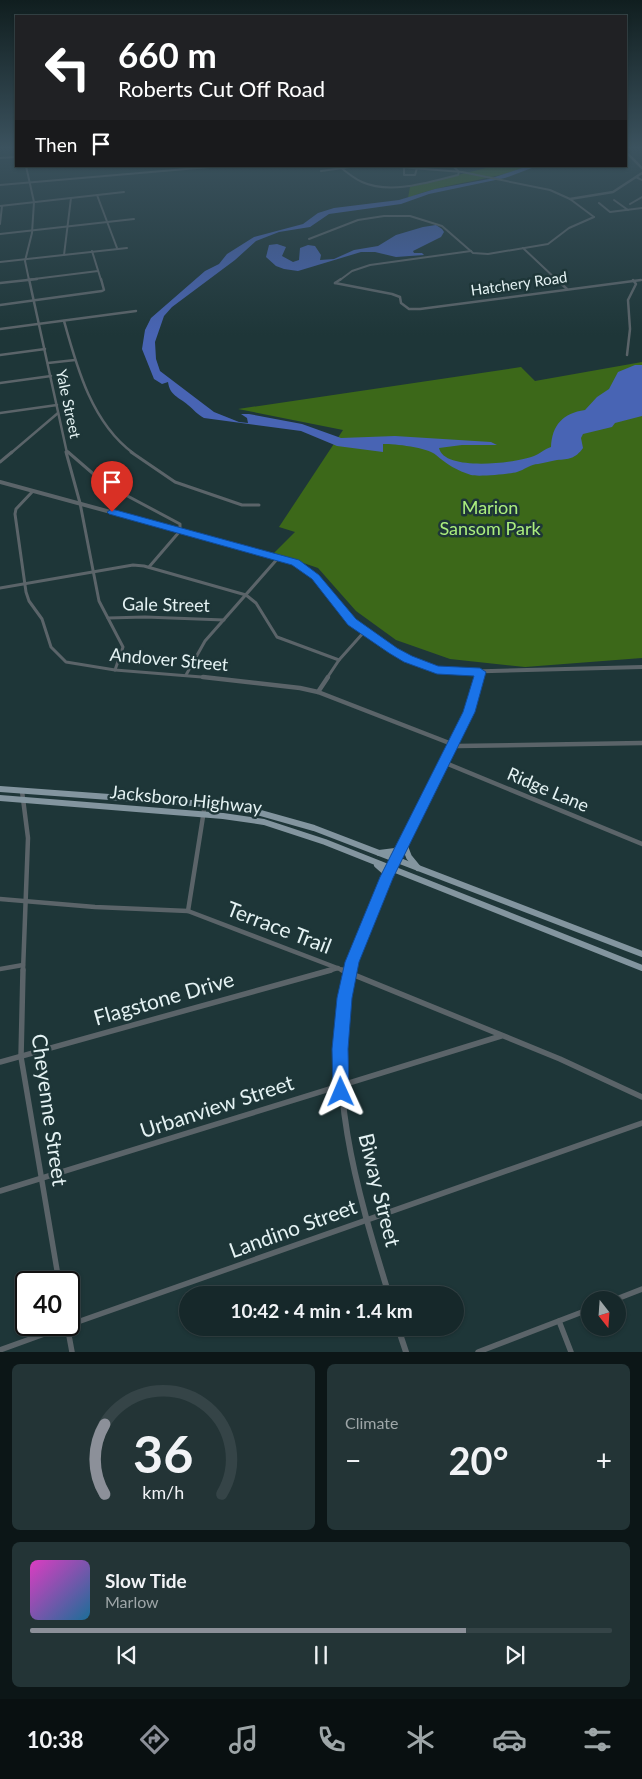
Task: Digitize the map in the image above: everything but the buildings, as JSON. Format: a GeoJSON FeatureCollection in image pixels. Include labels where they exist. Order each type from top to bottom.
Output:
{"type":"FeatureCollection","features":[{"type":"Feature","properties":{"kind":"main road","name":"Jacksboro Highway"},"geometry":{"type":"LineString","coordinates":[[0,789],[205,804],[266,814],[314,828],[419,870],[642,954]]}},
{"type":"Feature","properties":{"kind":"main road"},"geometry":{"type":"LineString","coordinates":[[99,805],[102,797]]}},
{"type":"Feature","properties":{"kind":"main road","name":"Jacksboro Highway"},"geometry":{"type":"LineString","coordinates":[[0,798],[99,805],[203,818],[264,822],[309,836],[374,861],[642,968]]}},
{"type":"Feature","properties":{"kind":"main road"},"geometry":{"type":"LineString","coordinates":[[378,853],[395,851],[404,844],[409,857],[419,870]]}},
{"type":"Feature","properties":{"kind":"main road"},"geometry":{"type":"LineString","coordinates":[[374,861],[385,872],[386,877]]}},
{"type":"Feature","properties":{"kind":"main road"},"geometry":{"type":"LineString","coordinates":[[489,907],[492,898]]}},
{"type":"Feature","properties":{"kind":"street"},"geometry":{"type":"LineString","coordinates":[[0,224],[1,209]]}},
{"type":"Feature","properties":{"kind":"street","name":"Yale Street"},"geometry":{"type":"LineString","coordinates":[[34,209],[32,231],[25,259],[66,451],[80,503],[99,601],[123,647],[115,670]]}},
{"type":"Feature","properties":{"kind":"street"},"geometry":{"type":"LineString","coordinates":[[64,255],[68,242],[70,209]]}},
{"type":"Feature","properties":{"kind":"street"},"geometry":{"type":"LineString","coordinates":[[102,209],[117,248]]}},
{"type":"Feature","properties":{"kind":"street"},"geometry":{"type":"LineString","coordinates":[[309,239],[358,220],[384,216],[410,216],[431,220],[442,226],[471,251],[477,254],[488,254],[548,244],[569,228],[594,217],[583,209]]}},
{"type":"Feature","properties":{"kind":"street"},"geometry":{"type":"LineString","coordinates":[[606,209],[610,212],[634,209]]}},
{"type":"Feature","properties":{"kind":"street"},"geometry":{"type":"LineString","coordinates":[[0,234],[134,219]]}},
{"type":"Feature","properties":{"kind":"street"},"geometry":{"type":"LineString","coordinates":[[0,262],[127,248]]}},
{"type":"Feature","properties":{"kind":"street"},"geometry":{"type":"LineString","coordinates":[[523,248],[567,289]]}},
{"type":"Feature","properties":{"kind":"street"},"geometry":{"type":"LineString","coordinates":[[0,305],[103,291],[92,251]]}},
{"type":"Feature","properties":{"kind":"street","name":"Hatchery Road"},"geometry":{"type":"LineString","coordinates":[[471,251],[370,265],[352,272],[335,283],[353,288],[394,294],[400,297],[401,303],[409,309],[434,308],[641,280]]}},
{"type":"Feature","properties":{"kind":"street"},"geometry":{"type":"LineString","coordinates":[[0,283],[98,271]]}},
{"type":"Feature","properties":{"kind":"street"},"geometry":{"type":"LineString","coordinates":[[627,355],[631,328],[627,302],[628,295],[636,284],[633,280]]}},
{"type":"Feature","properties":{"kind":"street"},"geometry":{"type":"LineString","coordinates":[[0,329],[136,311]]}},
{"type":"Feature","properties":{"kind":"street"},"geometry":{"type":"LineString","coordinates":[[64,321],[75,360],[91,400],[127,449],[165,478],[246,506],[259,506]]}},
{"type":"Feature","properties":{"kind":"street"},"geometry":{"type":"LineString","coordinates":[[0,355],[45,349]]}},
{"type":"Feature","properties":{"kind":"street"},"geometry":{"type":"LineString","coordinates":[[48,363],[75,360]]}},
{"type":"Feature","properties":{"kind":"street"},"geometry":{"type":"LineString","coordinates":[[0,383],[51,376]]}},
{"type":"Feature","properties":{"kind":"street"},"geometry":{"type":"LineString","coordinates":[[0,413],[57,405]]}},
{"type":"Feature","properties":{"kind":"street"},"geometry":{"type":"LineString","coordinates":[[0,462],[58,413]]}},
{"type":"Feature","properties":{"kind":"street"},"geometry":{"type":"LineString","coordinates":[[66,451],[106,484],[180,524],[180,531],[150,567]]}},
{"type":"Feature","properties":{"kind":"street"},"geometry":{"type":"LineString","coordinates":[[0,482],[295,562],[312,574],[345,614],[364,632],[408,659],[426,667],[442,671],[480,672],[642,667]]}},
{"type":"Feature","properties":{"kind":"street","name":"Andover Street"},"geometry":{"type":"LineString","coordinates":[[33,490],[16,509],[15,514],[24,585],[29,601],[42,619],[48,640],[56,653],[66,662],[115,670],[276,684],[318,692],[452,744],[463,746],[642,743]]}},
{"type":"Feature","properties":{"kind":"street"},"geometry":{"type":"LineString","coordinates":[[186,675],[199,650],[279,557]]}},
{"type":"Feature","properties":{"kind":"street"},"geometry":{"type":"LineString","coordinates":[[0,588],[133,565],[150,567],[246,595],[256,603],[277,637],[339,660]]}},
{"type":"Feature","properties":{"kind":"street","name":"Gale Street"},"geometry":{"type":"LineString","coordinates":[[108,618],[224,620]]}},
{"type":"Feature","properties":{"kind":"street"},"geometry":{"type":"LineString","coordinates":[[318,692],[339,660],[364,632]]}},
{"type":"Feature","properties":{"kind":"street","name":"Biway Street"},"geometry":{"type":"LineString","coordinates":[[386,1286],[366,1220],[349,1154],[341,1085],[340,1049],[344,1006],[350,973],[370,915],[386,877],[472,704],[480,672]]}},
{"type":"Feature","properties":{"kind":"street","name":"Ridge Lane"},"geometry":{"type":"LineString","coordinates":[[443,762],[642,844]]}},
{"type":"Feature","properties":{"kind":"street","name":"Cheyenne Street"},"geometry":{"type":"LineString","coordinates":[[22,791],[28,838],[21,1057],[57,1271]]}},
{"type":"Feature","properties":{"kind":"street"},"geometry":{"type":"LineString","coordinates":[[188,911],[205,804]]}},
{"type":"Feature","properties":{"kind":"street","name":"Terrace Trail"},"geometry":{"type":"LineString","coordinates":[[0,899],[188,911],[338,968],[560,1059],[642,1097]]}},
{"type":"Feature","properties":{"kind":"street"},"geometry":{"type":"LineString","coordinates":[[0,969],[23,965]]}},
{"type":"Feature","properties":{"kind":"street","name":"Flagstone Drive"},"geometry":{"type":"LineString","coordinates":[[0,1062],[338,968]]}},
{"type":"Feature","properties":{"kind":"street","name":"Urbanview Street"},"geometry":{"type":"LineString","coordinates":[[0,1191],[501,1036]]}},
{"type":"Feature","properties":{"kind":"street","name":"Landino Street"},"geometry":{"type":"LineString","coordinates":[[80,1321],[255,1261],[642,1123]]}},
{"type":"Feature","properties":{"kind":"street"},"geometry":{"type":"LineString","coordinates":[[626,1296],[642,1290]]}},
{"type":"Feature","properties":{"kind":"street"},"geometry":{"type":"LineString","coordinates":[[478,1352],[581,1312]]}},
{"type":"Feature","properties":{"kind":"street"},"geometry":{"type":"LineString","coordinates":[[559,1321],[571,1352]]}},
{"type":"Feature","properties":{"kind":"street","name":"Landino Street"},"geometry":{"type":"LineString","coordinates":[[0,1350],[38,1336]]}},
{"type":"Feature","properties":{"kind":"street"},"geometry":{"type":"LineString","coordinates":[[70,1336],[72,1352]]}},
{"type":"Feature","properties":{"kind":"street"},"geometry":{"type":"LineString","coordinates":[[401,1336],[406,1352]]}},
{"type":"Feature","properties":{"kind":"green space","name":"Marion Sansom Park"},"geometry":{"type":"Polygon","coordinates":[[[642,362],[642,658],[525,667],[450,659],[396,640],[356,611],[318,568],[274,553],[295,532],[279,527],[343,430],[238,409],[521,367],[535,381],[642,362]]]}},
{"type":"Feature","properties":{"kind":"water"},"geometry":{"type":"Polygon","coordinates":[[[331,209],[364,209],[329,214],[310,227],[279,232],[256,241],[235,260],[172,307],[164,316],[155,342],[156,359],[160,371],[214,412],[239,422],[248,423],[247,418],[241,414],[249,414],[302,424],[341,438],[395,436],[491,442],[497,445],[462,445],[439,448],[444,456],[454,460],[467,463],[498,463],[525,459],[551,447],[556,426],[560,421],[571,414],[585,410],[597,397],[609,389],[618,372],[635,365],[642,365],[642,416],[615,423],[612,427],[583,434],[581,438],[583,448],[568,459],[535,464],[513,473],[475,476],[452,467],[432,452],[418,448],[383,444],[383,452],[337,446],[301,431],[204,418],[173,393],[168,382],[162,384],[154,379],[142,349],[145,330],[151,318],[205,271],[219,264],[227,254],[254,237],[303,224],[318,213],[331,209]]]}},
{"type":"Feature","properties":{"kind":"water"},"geometry":{"type":"Polygon","coordinates":[[[436,225],[444,232],[441,237],[413,251],[414,253],[422,253],[424,255],[396,257],[375,252],[361,252],[298,271],[276,266],[266,257],[269,245],[277,244],[286,247],[282,256],[293,262],[299,260],[300,248],[308,245],[315,246],[321,255],[320,260],[334,259],[354,250],[378,246],[396,235],[436,225]]]}},
{"type":"Feature","properties":{"kind":"route"},"geometry":{"type":"LineString","coordinates":[[112,512],[295,562],[316,577],[352,622],[364,632],[408,659],[426,667],[442,671],[480,672],[469,712],[386,877],[352,962],[344,998],[340,1049],[341,1092]]}}]}
